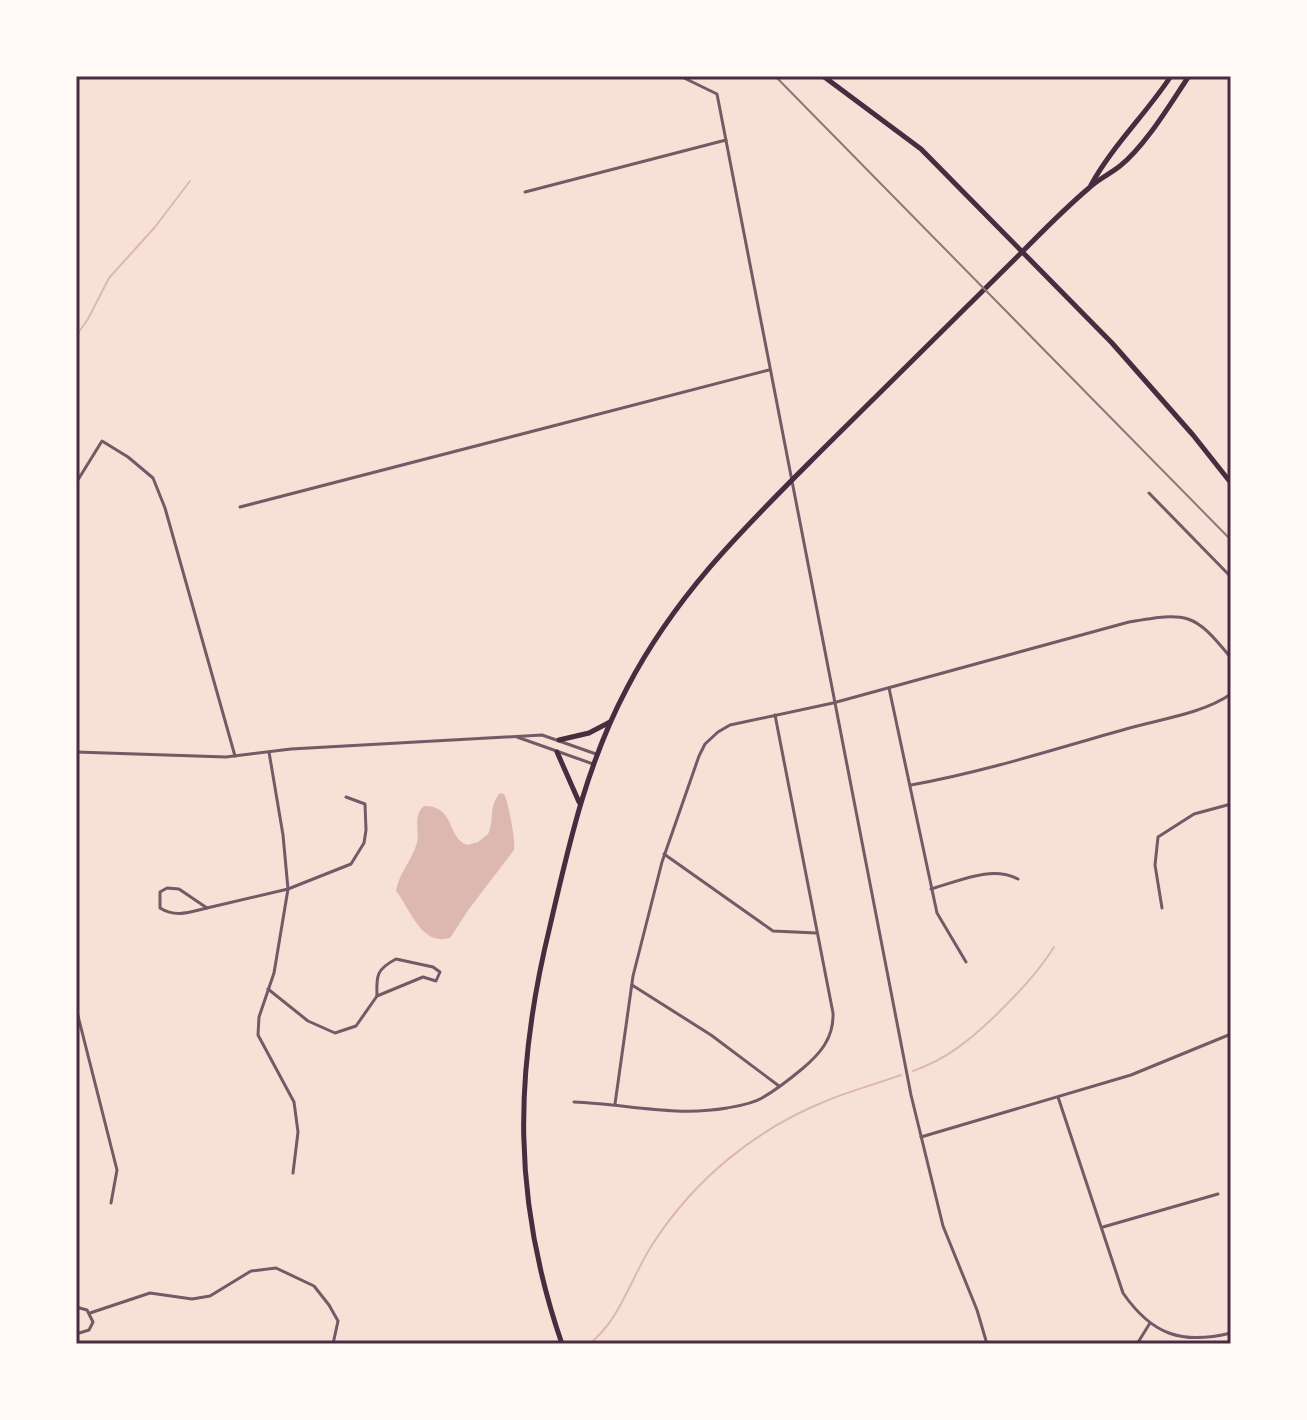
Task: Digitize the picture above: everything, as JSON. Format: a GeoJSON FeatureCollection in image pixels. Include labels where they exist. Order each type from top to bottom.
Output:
{"type":"FeatureCollection","features":[{"type":"Feature","properties":{"kind":"main road"},"geometry":{"type":"LineString","coordinates":[[823,76],[921,149],[1139,373],[1231,483]]}},
{"type":"Feature","properties":{"kind":"main road"},"geometry":{"type":"LineString","coordinates":[[1091,186],[1104,161],[1171,76]]}},
{"type":"Feature","properties":{"kind":"main road"},"geometry":{"type":"LineString","coordinates":[[562,1344],[536,1252],[523,1160],[525,1055],[538,974],[580,803],[611,721],[644,657],[684,597],[724,548],[1021,253],[1091,186],[1122,165],[1189,76]]}},
{"type":"Feature","properties":{"kind":"main road"},"geometry":{"type":"LineString","coordinates":[[559,740],[589,733],[611,721]]}},
{"type":"Feature","properties":{"kind":"main road"},"geometry":{"type":"LineString","coordinates":[[557,752],[580,803]]}},
{"type":"Feature","properties":{"kind":"street"},"geometry":{"type":"LineString","coordinates":[[680,76],[717,94],[833,703],[921,1137],[943,1226],[977,1310],[987,1344]]}},
{"type":"Feature","properties":{"kind":"street"},"geometry":{"type":"LineString","coordinates":[[525,192],[726,140]]}},
{"type":"Feature","properties":{"kind":"street"},"geometry":{"type":"LineString","coordinates":[[240,507],[769,370]]}},
{"type":"Feature","properties":{"kind":"street"},"geometry":{"type":"LineString","coordinates":[[76,483],[102,441],[153,478],[165,508],[235,756]]}},
{"type":"Feature","properties":{"kind":"street"},"geometry":{"type":"LineString","coordinates":[[1149,493],[1231,577]]}},
{"type":"Feature","properties":{"kind":"street"},"geometry":{"type":"LineString","coordinates":[[615,1104],[632,985],[664,854],[705,744],[718,732],[730,725],[833,703],[1129,622],[1163,616],[1185,616],[1203,626],[1231,658]]}},
{"type":"Feature","properties":{"kind":"street"},"geometry":{"type":"LineString","coordinates":[[889,688],[937,913],[966,962]]}},
{"type":"Feature","properties":{"kind":"street"},"geometry":{"type":"LineString","coordinates":[[911,785],[955,777],[1169,717],[1214,704],[1231,694]]}},
{"type":"Feature","properties":{"kind":"street"},"geometry":{"type":"LineString","coordinates":[[574,1102],[685,1113],[760,1100],[817,1057],[832,1031],[833,1013],[775,715]]}},
{"type":"Feature","properties":{"kind":"street"},"geometry":{"type":"LineString","coordinates":[[76,752],[235,756],[542,735],[597,754]]}},
{"type":"Feature","properties":{"kind":"street"},"geometry":{"type":"LineString","coordinates":[[514,736],[593,765]]}},
{"type":"Feature","properties":{"kind":"street"},"geometry":{"type":"LineString","coordinates":[[269,752],[283,835],[288,889],[274,973],[259,1017],[258,1035],[294,1102],[298,1132],[293,1173]]}},
{"type":"Feature","properties":{"kind":"street"},"geometry":{"type":"LineString","coordinates":[[207,908],[179,889],[167,888],[160,892],[160,908],[170,914],[207,908],[288,889],[351,864],[364,843],[365,804],[346,797]]}},
{"type":"Feature","properties":{"kind":"street"},"geometry":{"type":"LineString","coordinates":[[1162,908],[1155,865],[1158,837],[1194,814],[1231,804]]}},
{"type":"Feature","properties":{"kind":"street"},"geometry":{"type":"LineString","coordinates":[[664,854],[773,931],[818,933]]}},
{"type":"Feature","properties":{"kind":"street"},"geometry":{"type":"LineString","coordinates":[[931,889],[986,874],[1004,872],[1018,879]]}},
{"type":"Feature","properties":{"kind":"street"},"geometry":{"type":"LineString","coordinates":[[268,989],[308,1021],[335,1033],[356,1026],[377,996],[423,977],[436,981],[440,972],[433,967],[396,959],[382,967],[376,975],[377,996]]}},
{"type":"Feature","properties":{"kind":"street"},"geometry":{"type":"LineString","coordinates":[[632,985],[711,1035],[779,1086]]}},
{"type":"Feature","properties":{"kind":"street"},"geometry":{"type":"LineString","coordinates":[[76,1008],[117,1170],[111,1203]]}},
{"type":"Feature","properties":{"kind":"street"},"geometry":{"type":"LineString","coordinates":[[921,1137],[1131,1075],[1231,1034]]}},
{"type":"Feature","properties":{"kind":"street"},"geometry":{"type":"LineString","coordinates":[[1058,1097],[1123,1293],[1134,1309],[1150,1323],[1180,1338],[1212,1338],[1231,1333]]}},
{"type":"Feature","properties":{"kind":"street"},"geometry":{"type":"LineString","coordinates":[[1101,1227],[1218,1194]]}},
{"type":"Feature","properties":{"kind":"street"},"geometry":{"type":"LineString","coordinates":[[90,1313],[150,1293],[192,1299],[210,1296],[251,1271],[276,1268],[314,1286],[329,1305],[338,1321],[333,1344]]}},
{"type":"Feature","properties":{"kind":"street"},"geometry":{"type":"LineString","coordinates":[[76,1307],[90,1313],[92,1326],[85,1333],[76,1334]]}},
{"type":"Feature","properties":{"kind":"street"},"geometry":{"type":"LineString","coordinates":[[1137,1344],[1150,1323]]}},
{"type":"Feature","properties":{"kind":"shaded area"},"geometry":{"type":"Polygon","coordinates":[[[500,793],[504,794],[508,804],[514,850],[450,938],[431,937],[418,925],[396,891],[417,843],[420,810],[424,806],[441,811],[456,836],[467,845],[478,842],[488,834],[494,803],[500,793]]]}},
{"type":"Feature","properties":{"kind":"waterway"},"geometry":{"type":"LineString","coordinates":[[76,336],[109,278],[155,227],[190,181]]}},
{"type":"Feature","properties":{"kind":"waterway"},"geometry":{"type":"LineString","coordinates":[[913,1071],[947,1055],[977,1033],[1027,983],[1054,947]]}},
{"type":"Feature","properties":{"kind":"waterway"},"geometry":{"type":"LineString","coordinates":[[589,1344],[610,1322],[646,1255],[670,1219],[729,1158],[775,1126],[800,1113],[835,1097],[901,1075]]}},
{"type":"Feature","properties":{"kind":"railway"},"geometry":{"type":"LineString","coordinates":[[775,76],[1231,540]]}}]}
